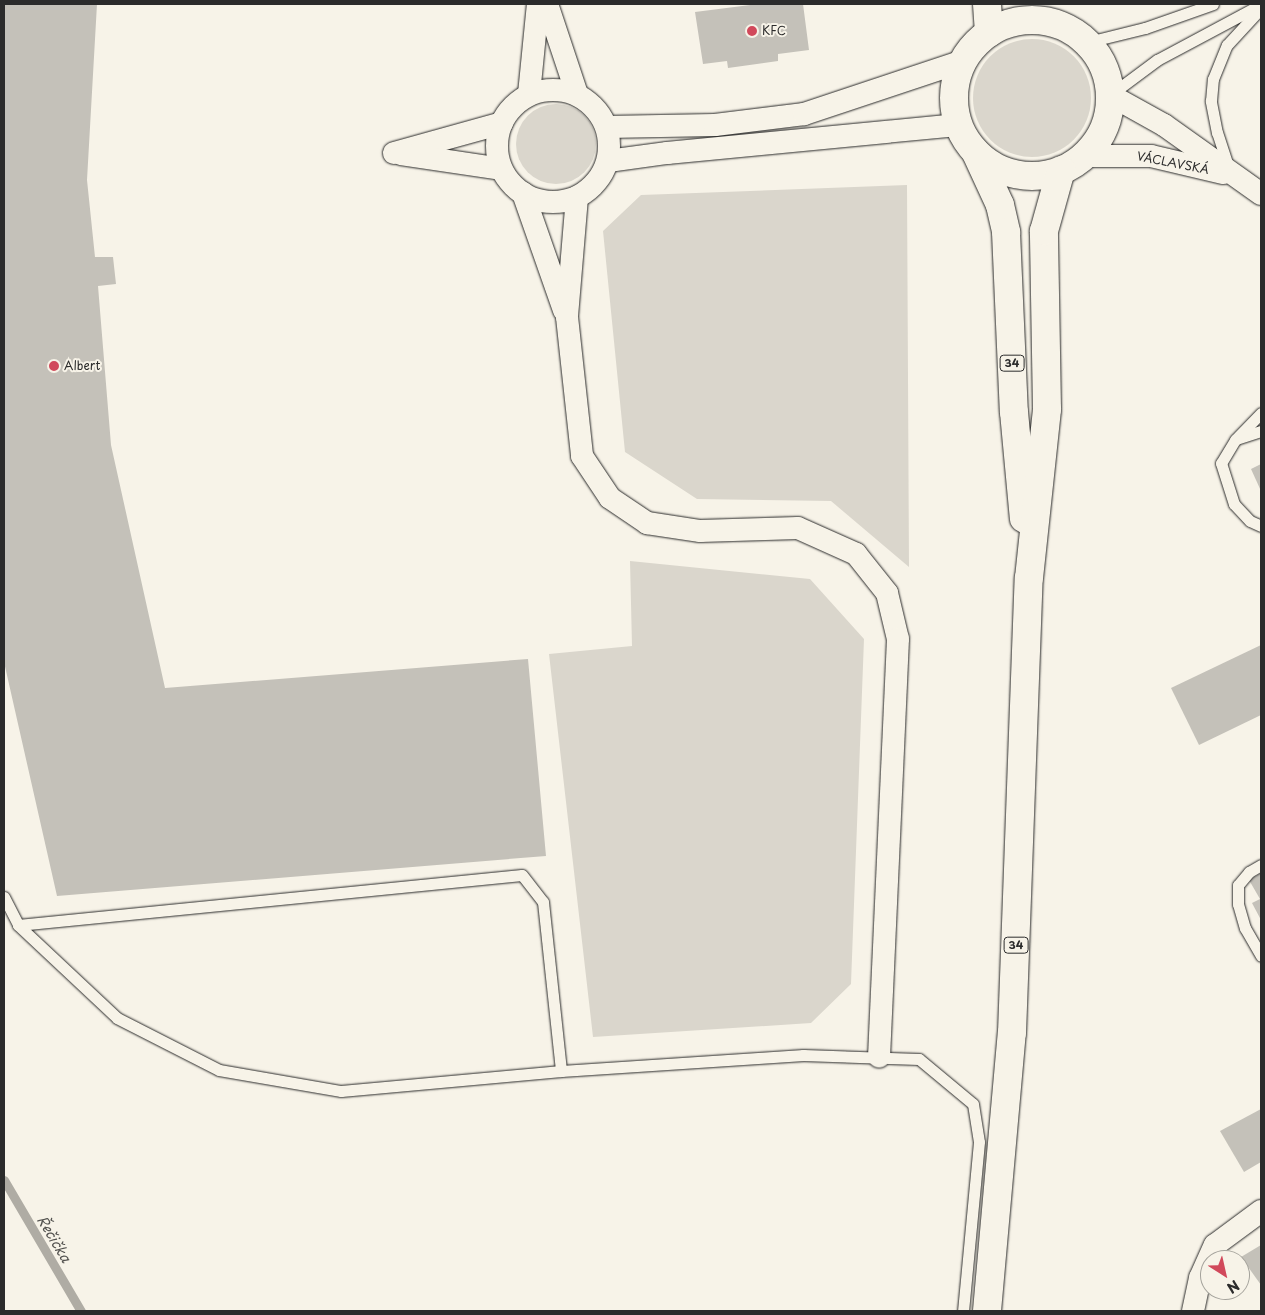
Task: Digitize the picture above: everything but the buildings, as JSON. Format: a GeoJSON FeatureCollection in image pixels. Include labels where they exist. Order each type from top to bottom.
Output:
{"type":"FeatureCollection","features":[{"type":"Feature","properties":{"kind":"main road"},"geometry":{"type":"LineString","coordinates":[[987,4],[989,32]]}},
{"type":"Feature","properties":{"kind":"main road"},"geometry":{"type":"LineString","coordinates":[[1052,14],[1088,42],[1102,62],[1110,95],[1101,135],[1084,156],[1061,170],[1034,176],[1004,171],[976,153],[958,125],[954,92],[963,60],[989,32],[1024,20],[1052,14]]}},
{"type":"Feature","properties":{"kind":"main road","name":"34"},"geometry":{"type":"LineString","coordinates":[[976,153],[1000,205],[1006,232],[1014,412],[1029,578]]}},
{"type":"Feature","properties":{"kind":"main road","name":"34"},"geometry":{"type":"LineString","coordinates":[[987,1311],[1012,1033],[1029,578],[1047,409],[1044,231],[1061,170]]}},
{"type":"Feature","properties":{"kind":"street"},"geometry":{"type":"LineString","coordinates":[[529,94],[538,4]]}},
{"type":"Feature","properties":{"kind":"street"},"geometry":{"type":"LineString","coordinates":[[547,4],[577,94]]}},
{"type":"Feature","properties":{"kind":"street"},"geometry":{"type":"LineString","coordinates":[[607,127],[715,125],[804,114],[963,60]]}},
{"type":"Feature","properties":{"kind":"street"},"geometry":{"type":"LineString","coordinates":[[523,194],[540,201],[559,202],[577,197],[590,188],[608,161],[607,127],[590,102],[577,94],[553,89],[529,94],[512,106],[502,123],[496,146],[502,169],[523,194],[567,317]]}},
{"type":"Feature","properties":{"kind":"street","name":"VÁCLAVSKÁ"},"geometry":{"type":"LineString","coordinates":[[1110,95],[1164,125],[1261,194]]}},
{"type":"Feature","properties":{"kind":"street"},"geometry":{"type":"LineString","coordinates":[[502,123],[394,153],[502,169]]}},
{"type":"Feature","properties":{"kind":"street"},"geometry":{"type":"LineString","coordinates":[[608,161],[667,153],[958,125]]}},
{"type":"Feature","properties":{"kind":"street","name":"VÁCLAVSKÁ"},"geometry":{"type":"LineString","coordinates":[[1084,156],[1151,156],[1232,175]]}},
{"type":"Feature","properties":{"kind":"street"},"geometry":{"type":"LineString","coordinates":[[577,197],[567,317],[582,456],[610,498],[647,523],[700,531],[798,528],[856,554],[887,593],[898,639],[879,1058]]}},
{"type":"Feature","properties":{"kind":"street"},"geometry":{"type":"LineString","coordinates":[[1193,1311],[1200,1278],[1215,1245],[1261,1211]]}},
{"type":"Feature","properties":{"kind":"lane"},"geometry":{"type":"LineString","coordinates":[[1088,42],[1145,28],[1213,4]]}},
{"type":"Feature","properties":{"kind":"lane"},"geometry":{"type":"LineString","coordinates":[[1110,95],[1157,60],[1261,4]]}},
{"type":"Feature","properties":{"kind":"lane"},"geometry":{"type":"LineString","coordinates":[[1232,175],[1215,125],[1210,101],[1213,79],[1227,45],[1261,8]]}},
{"type":"Feature","properties":{"kind":"lane"},"geometry":{"type":"LineString","coordinates":[[1261,413],[1235,440],[1221,463],[1227,489],[1234,504],[1250,521],[1261,526]]}},
{"type":"Feature","properties":{"kind":"lane"},"geometry":{"type":"LineString","coordinates":[[1235,440],[1261,431]]}},
{"type":"Feature","properties":{"kind":"lane"},"geometry":{"type":"LineString","coordinates":[[1261,865],[1249,872],[1238,885],[1238,904],[1245,928],[1261,956]]}},
{"type":"Feature","properties":{"kind":"lane"},"geometry":{"type":"LineString","coordinates":[[18,924],[522,875],[543,902],[561,1071]]}},
{"type":"Feature","properties":{"kind":"lane"},"geometry":{"type":"LineString","coordinates":[[4,897],[18,924],[117,1018],[219,1070],[341,1091],[561,1071],[803,1055],[919,1058],[973,1104],[979,1142],[963,1311]]}},
{"type":"Feature","properties":{"kind":"shaded area"},"geometry":{"type":"Polygon","coordinates":[[[1032,39],[1055,43],[1074,56],[1087,75],[1091,98],[1087,121],[1074,140],[1055,153],[1032,157],[1009,153],[990,140],[977,121],[973,98],[977,75],[990,56],[1009,43],[1032,39]]]}},
{"type":"Feature","properties":{"kind":"shaded area"},"geometry":{"type":"Polygon","coordinates":[[[556,104],[571,107],[584,116],[593,129],[596,144],[593,159],[584,172],[571,181],[556,184],[541,181],[528,172],[519,159],[516,144],[519,129],[528,116],[541,107],[556,104]]]}},
{"type":"Feature","properties":{"kind":"shaded area"},"geometry":{"type":"Polygon","coordinates":[[[907,185],[909,567],[831,501],[697,499],[625,452],[603,231],[641,195],[907,185]]]}},
{"type":"Feature","properties":{"kind":"shaded area"},"geometry":{"type":"Polygon","coordinates":[[[630,561],[810,579],[864,639],[851,984],[811,1023],[593,1037],[549,654],[632,646],[630,561]]]}},
{"type":"Feature","properties":{"kind":"waterway","name":"Řečička"},"geometry":{"type":"LineString","coordinates":[[4,1180],[81,1311]]}},
{"type":"Feature","properties":{"kind":"place","name":"KFC"},"geometry":{"type":"Point","coordinates":[752,31]}},
{"type":"Feature","properties":{"kind":"place","name":"Albert"},"geometry":{"type":"Point","coordinates":[54,366]}}]}
